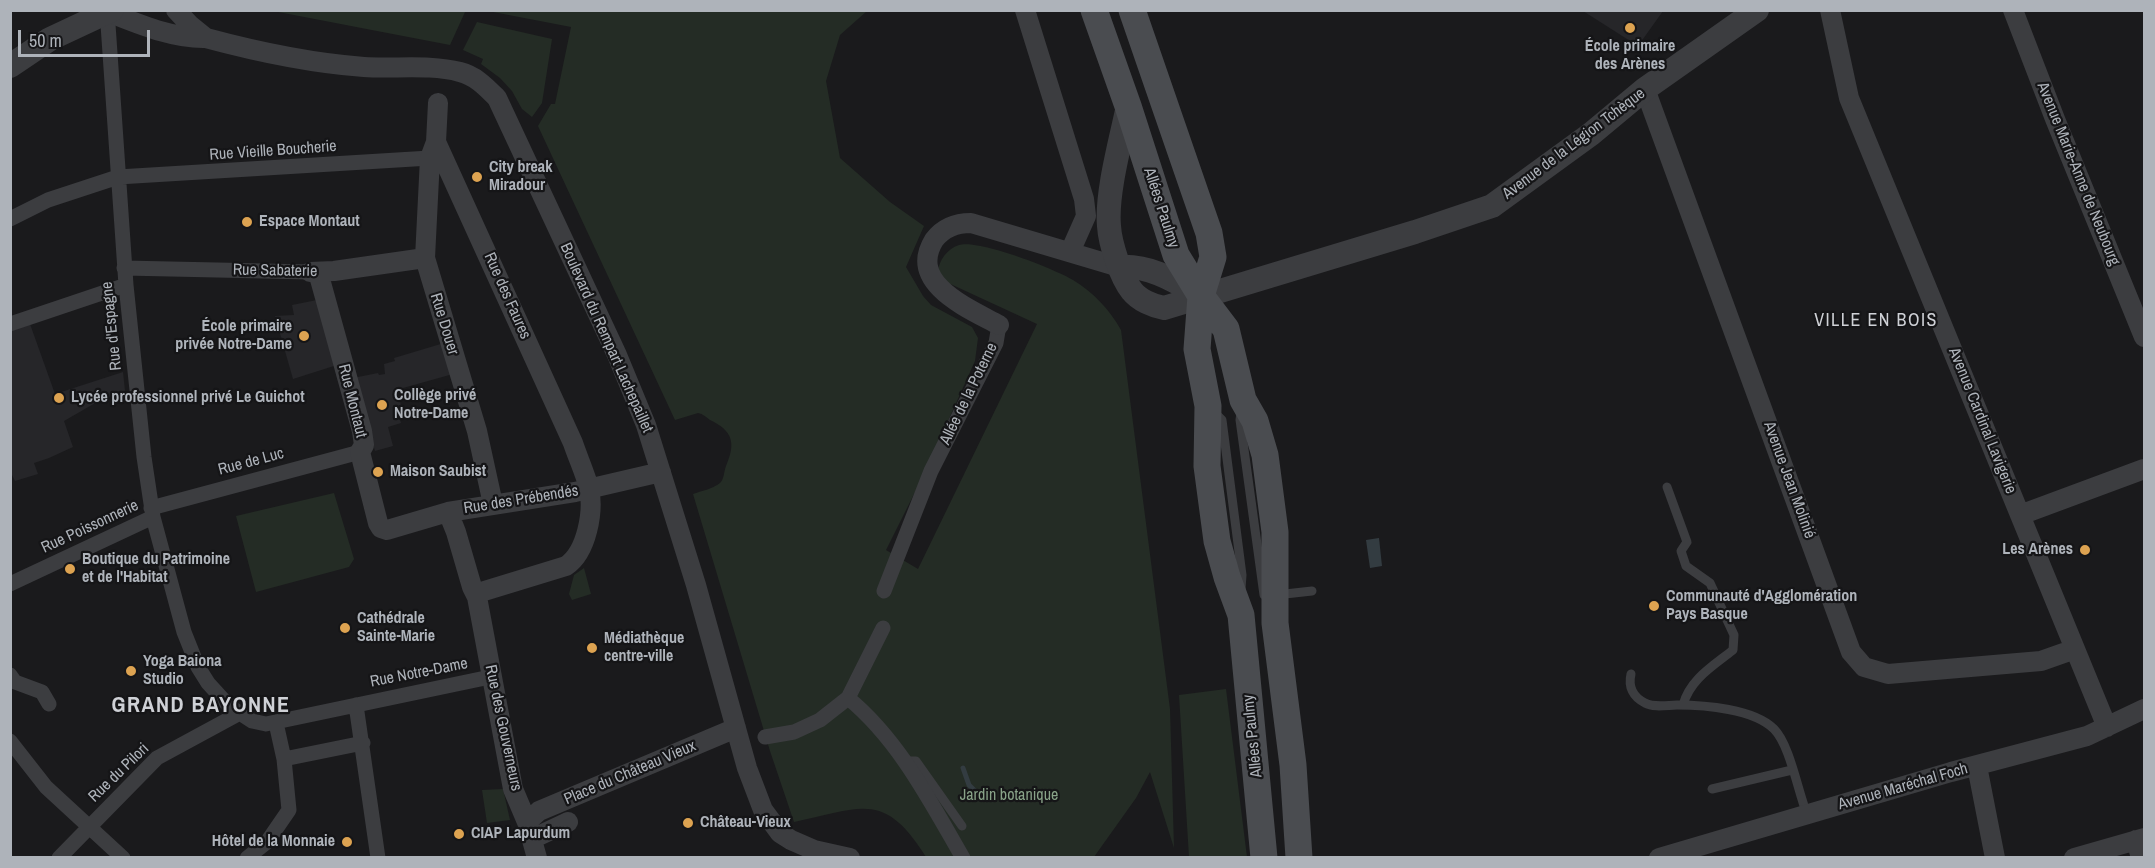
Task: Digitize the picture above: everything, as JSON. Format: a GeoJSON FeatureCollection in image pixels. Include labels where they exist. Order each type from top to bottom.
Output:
{"type":"FeatureCollection","features":[{"type":"Feature","properties":{"kind":"main road","name":"Allées Paulmy"},"geometry":{"type":"LineString","coordinates":[[1094,10],[1176,255],[1201,296],[1197,350],[1208,406],[1207,466],[1217,541],[1241,615],[1264,858]]}},
{"type":"Feature","properties":{"kind":"main road"},"geometry":{"type":"LineString","coordinates":[[1131,10],[1209,233],[1213,257],[1201,296],[1226,330],[1243,400],[1255,421],[1265,455],[1275,532],[1275,623],[1293,765],[1299,858]]}},
{"type":"Feature","properties":{"kind":"street"},"geometry":{"type":"LineString","coordinates":[[1025,10],[1084,199],[1086,216],[1068,248]]}},
{"type":"Feature","properties":{"kind":"street","name":"Avenue de la Légion Tchèque"},"geometry":{"type":"LineString","coordinates":[[1201,296],[1404,236],[1492,206],[1591,134],[1645,89],[1757,10]]}},
{"type":"Feature","properties":{"kind":"street","name":"Avenue Cardinal Lavigerie"},"geometry":{"type":"LineString","coordinates":[[1830,10],[1849,98],[2107,727]]}},
{"type":"Feature","properties":{"kind":"street","name":"Avenue Marie-Anne de Neubourg"},"geometry":{"type":"LineString","coordinates":[[2013,10],[2059,130],[2145,337]]}},
{"type":"Feature","properties":{"kind":"street"},"geometry":{"type":"LineString","coordinates":[[10,66],[50,39],[109,11]]}},
{"type":"Feature","properties":{"kind":"street","name":"Boulevard du Rempart Lachepaillet"},"geometry":{"type":"LineString","coordinates":[[109,11],[163,18],[190,25],[207,38]]}},
{"type":"Feature","properties":{"kind":"street","name":"Rue d'Espagne"},"geometry":{"type":"LineString","coordinates":[[109,11],[124,268],[152,512],[190,651],[208,683],[229,706],[240,713],[266,724],[276,723]]}},
{"type":"Feature","properties":{"kind":"street","name":"Boulevard du Rempart Lachepaillet"},"geometry":{"type":"LineString","coordinates":[[163,18],[191,39],[207,38],[280,56],[322,63],[439,69],[462,73],[476,79],[497,98],[617,354],[646,425],[696,585],[736,728],[763,810],[780,833],[808,848],[850,858]]}},
{"type":"Feature","properties":{"kind":"street","name":"Rue des Faures"},"geometry":{"type":"LineString","coordinates":[[439,69],[433,150],[573,443],[589,489],[589,520],[573,562],[481,592],[477,597]]}},
{"type":"Feature","properties":{"kind":"street","name":"Avenue Jean Molinié"},"geometry":{"type":"LineString","coordinates":[[1645,89],[1851,652],[1864,667],[1888,674],[2041,661],[2075,650]]}},
{"type":"Feature","properties":{"kind":"street"},"geometry":{"type":"LineString","coordinates":[[1119,267],[1108,226],[1111,196],[1128,106]]}},
{"type":"Feature","properties":{"kind":"street","name":"Rue Vieille Boucherie"},"geometry":{"type":"LineString","coordinates":[[10,219],[48,200],[118,177],[433,150]]}},
{"type":"Feature","properties":{"kind":"street","name":"Rue Douer"},"geometry":{"type":"LineString","coordinates":[[433,150],[424,258],[477,430],[493,504]]}},
{"type":"Feature","properties":{"kind":"street","name":"Allée de la Poterne"},"geometry":{"type":"LineString","coordinates":[[884,591],[931,471],[996,343],[999,326],[944,294],[936,286],[929,272],[928,260],[930,247],[938,235],[960,223],[971,223],[1068,248],[1119,267],[1132,266],[1157,272],[1201,296]]}},
{"type":"Feature","properties":{"kind":"street"},"geometry":{"type":"LineString","coordinates":[[1068,248],[1108,226]]}},
{"type":"Feature","properties":{"kind":"street","name":"Rue Sabaterie"},"geometry":{"type":"LineString","coordinates":[[124,268],[314,272],[424,258]]}},
{"type":"Feature","properties":{"kind":"street","name":"Rue Montaut"},"geometry":{"type":"LineString","coordinates":[[314,272],[362,431],[364,445],[360,452],[381,528]]}},
{"type":"Feature","properties":{"kind":"street"},"geometry":{"type":"LineString","coordinates":[[10,324],[126,285]]}},
{"type":"Feature","properties":{"kind":"street","name":"Rue de Luc"},"geometry":{"type":"LineString","coordinates":[[152,512],[360,452]]}},
{"type":"Feature","properties":{"kind":"street"},"geometry":{"type":"LineString","coordinates":[[2020,515],[2145,469]]}},
{"type":"Feature","properties":{"kind":"street","name":"Rue des Prébendés"},"geometry":{"type":"LineString","coordinates":[[381,528],[387,530],[448,512],[589,489],[661,472]]}},
{"type":"Feature","properties":{"kind":"street","name":"Rue Poissonnerie"},"geometry":{"type":"LineString","coordinates":[[10,584],[152,512]]}},
{"type":"Feature","properties":{"kind":"street","name":"Rue des Gouverneurs"},"geometry":{"type":"LineString","coordinates":[[448,512],[477,597],[490,677],[513,789],[532,839]]}},
{"type":"Feature","properties":{"kind":"street"},"geometry":{"type":"LineString","coordinates":[[765,737],[794,732],[820,720],[848,698],[884,628]]}},
{"type":"Feature","properties":{"kind":"street"},"geometry":{"type":"LineString","coordinates":[[10,675],[15,682],[45,693]]}},
{"type":"Feature","properties":{"kind":"street","name":"Rue Notre-Dame"},"geometry":{"type":"LineString","coordinates":[[276,723],[490,677]]}},
{"type":"Feature","properties":{"kind":"street"},"geometry":{"type":"LineString","coordinates":[[848,698],[866,713],[905,761],[963,858]]}},
{"type":"Feature","properties":{"kind":"street"},"geometry":{"type":"LineString","coordinates":[[356,705],[378,858]]}},
{"type":"Feature","properties":{"kind":"street","name":"Avenue Maréchal Foch"},"geometry":{"type":"LineString","coordinates":[[1659,858],[1806,814],[2087,736],[2145,709]]}},
{"type":"Feature","properties":{"kind":"street","name":"Rue du Pilori"},"geometry":{"type":"LineString","coordinates":[[59,858],[157,758],[240,713]]}},
{"type":"Feature","properties":{"kind":"street"},"geometry":{"type":"LineString","coordinates":[[247,858],[267,842],[289,810],[284,759],[276,723]]}},
{"type":"Feature","properties":{"kind":"street","name":"Place du Château Vieux"},"geometry":{"type":"LineString","coordinates":[[532,839],[539,812],[736,728]]}},
{"type":"Feature","properties":{"kind":"street"},"geometry":{"type":"LineString","coordinates":[[10,741],[46,787],[123,858]]}},
{"type":"Feature","properties":{"kind":"street"},"geometry":{"type":"LineString","coordinates":[[284,759],[363,743]]}},
{"type":"Feature","properties":{"kind":"street"},"geometry":{"type":"LineString","coordinates":[[1977,766],[1995,858]]}},
{"type":"Feature","properties":{"kind":"street"},"geometry":{"type":"LineString","coordinates":[[532,839],[568,822]]}},
{"type":"Feature","properties":{"kind":"street"},"geometry":{"type":"LineString","coordinates":[[2074,858],[2141,845]]}},
{"type":"Feature","properties":{"kind":"lane"},"geometry":{"type":"LineString","coordinates":[[1243,400],[1240,420],[1262,592],[1275,623]]}},
{"type":"Feature","properties":{"kind":"lane"},"geometry":{"type":"LineString","coordinates":[[1666,487],[1687,542],[1681,551],[1686,566],[1710,583],[1734,635],[1733,650],[1692,684],[1683,705]]}},
{"type":"Feature","properties":{"kind":"lane"},"geometry":{"type":"LineString","coordinates":[[1276,596],[1312,591]]}},
{"type":"Feature","properties":{"kind":"lane"},"geometry":{"type":"LineString","coordinates":[[1631,674],[1630,688],[1636,697],[1648,705],[1683,705],[1728,710],[1762,719],[1775,730],[1785,747],[1806,814]]}},
{"type":"Feature","properties":{"kind":"lane"},"geometry":{"type":"LineString","coordinates":[[905,761],[916,761],[962,826]]}},
{"type":"Feature","properties":{"kind":"lane"},"geometry":{"type":"LineString","coordinates":[[1712,789],[1792,770]]}},
{"type":"Feature","properties":{"kind":"shaded area","name":"École primaire des Arènes"},"geometry":{"type":"Polygon","coordinates":[[[1663,10],[1638,46],[1583,11],[1663,10]]]}},
{"type":"Feature","properties":{"kind":"shaded area","name":"École primaire privée Notre-Dame"},"geometry":{"type":"Polygon","coordinates":[[[317,300],[337,365],[293,379],[275,316],[294,315],[292,305],[317,300]]]}},
{"type":"Feature","properties":{"kind":"shaded area","name":"Lycée professionnel privé Le Guichot"},"geometry":{"type":"Polygon","coordinates":[[[30,324],[55,394],[123,372],[125,391],[97,402],[64,421],[73,447],[34,463],[38,474],[15,481],[10,471],[10,330],[30,324]]]}},
{"type":"Feature","properties":{"kind":"shaded area","name":"Collège privé Notre-Dame"},"geometry":{"type":"Polygon","coordinates":[[[444,343],[453,374],[403,388],[405,395],[399,397],[403,413],[399,415],[401,423],[388,427],[393,446],[375,451],[353,378],[378,373],[379,375],[385,374],[384,364],[395,361],[394,358],[444,343]]]}},
{"type":"Feature","properties":{"kind":"shaded area"},"geometry":{"type":"Polygon","coordinates":[[[1379,538],[1382,566],[1370,568],[1366,540],[1379,538]]]}},
{"type":"Feature","properties":{"kind":"green space"},"geometry":{"type":"Polygon","coordinates":[[[273,11],[468,11],[465,12],[450,45],[273,11]]]}},
{"type":"Feature","properties":{"kind":"green space","name":"Jardin botanique"},"geometry":{"type":"Polygon","coordinates":[[[488,11],[867,11],[840,35],[826,81],[840,158],[890,202],[924,226],[906,267],[931,305],[972,327],[978,338],[975,361],[925,472],[886,550],[918,569],[1037,324],[944,281],[938,272],[944,256],[959,245],[983,246],[1050,269],[1087,290],[1106,308],[1121,330],[1170,709],[1174,848],[1150,772],[1136,798],[1094,857],[926,857],[897,821],[884,813],[870,809],[837,812],[794,822],[770,751],[693,494],[714,487],[721,482],[731,451],[728,433],[700,413],[675,420],[538,126],[551,104],[555,104],[571,27],[488,11]]]}},
{"type":"Feature","properties":{"kind":"green space"},"geometry":{"type":"Polygon","coordinates":[[[477,22],[552,39],[542,103],[532,117],[522,109],[512,91],[500,78],[481,64],[483,59],[463,50],[477,22]]]}},
{"type":"Feature","properties":{"kind":"green space"},"geometry":{"type":"Polygon","coordinates":[[[334,493],[354,559],[349,567],[256,592],[236,516],[334,493]]]}},
{"type":"Feature","properties":{"kind":"green space"},"geometry":{"type":"Polygon","coordinates":[[[584,568],[591,594],[572,600],[569,594],[574,575],[584,568]]]}},
{"type":"Feature","properties":{"kind":"green space"},"geometry":{"type":"Polygon","coordinates":[[[1226,689],[1247,857],[1189,857],[1179,695],[1226,689]]]}},
{"type":"Feature","properties":{"kind":"green space"},"geometry":{"type":"Polygon","coordinates":[[[503,789],[510,820],[487,823],[482,790],[503,789]]]}},
{"type":"Feature","properties":{"kind":"waterway"},"geometry":{"type":"LineString","coordinates":[[963,768],[969,785],[975,791]]}},
{"type":"Feature","properties":{"kind":"place","name":"École primaire des Arènes"},"geometry":{"type":"Point","coordinates":[1630,28]}},
{"type":"Feature","properties":{"kind":"place","name":"City break Miradour"},"geometry":{"type":"Point","coordinates":[477,177]}},
{"type":"Feature","properties":{"kind":"place","name":"Espace Montaut"},"geometry":{"type":"Point","coordinates":[247,222]}},
{"type":"Feature","properties":{"kind":"place","name":"École primaire privée Notre-Dame"},"geometry":{"type":"Point","coordinates":[304,336]}},
{"type":"Feature","properties":{"kind":"place","name":"Lycée professionnel privé Le Guichot"},"geometry":{"type":"Point","coordinates":[59,398]}},
{"type":"Feature","properties":{"kind":"place","name":"Collège privé Notre-Dame"},"geometry":{"type":"Point","coordinates":[382,405]}},
{"type":"Feature","properties":{"kind":"place","name":"Maison Saubist"},"geometry":{"type":"Point","coordinates":[378,472]}},
{"type":"Feature","properties":{"kind":"place","name":"Les Arènes"},"geometry":{"type":"Point","coordinates":[2085,550]}},
{"type":"Feature","properties":{"kind":"place","name":"Boutique du Patrimoine et de l'Habitat"},"geometry":{"type":"Point","coordinates":[70,569]}},
{"type":"Feature","properties":{"kind":"place","name":"Communauté d'Agglomération Pays Basque"},"geometry":{"type":"Point","coordinates":[1654,606]}},
{"type":"Feature","properties":{"kind":"place","name":"Cathédrale Sainte-Marie"},"geometry":{"type":"Point","coordinates":[345,628]}},
{"type":"Feature","properties":{"kind":"place","name":"Médiathèque centre-ville"},"geometry":{"type":"Point","coordinates":[592,648]}},
{"type":"Feature","properties":{"kind":"place","name":"Yoga Baiona Studio"},"geometry":{"type":"Point","coordinates":[131,671]}},
{"type":"Feature","properties":{"kind":"place","name":"Château-Vieux"},"geometry":{"type":"Point","coordinates":[688,823]}},
{"type":"Feature","properties":{"kind":"place","name":"CIAP Lapurdum"},"geometry":{"type":"Point","coordinates":[459,834]}},
{"type":"Feature","properties":{"kind":"place","name":"Hôtel de la Monnaie"},"geometry":{"type":"Point","coordinates":[347,842]}},
{"type":"Feature","properties":{"kind":"district","name":"VILLE EN BOIS"},"geometry":{"type":"Point","coordinates":[1876,321]}},
{"type":"Feature","properties":{"kind":"district","name":"GRAND BAYONNE"},"geometry":{"type":"Point","coordinates":[201,706]}}]}
